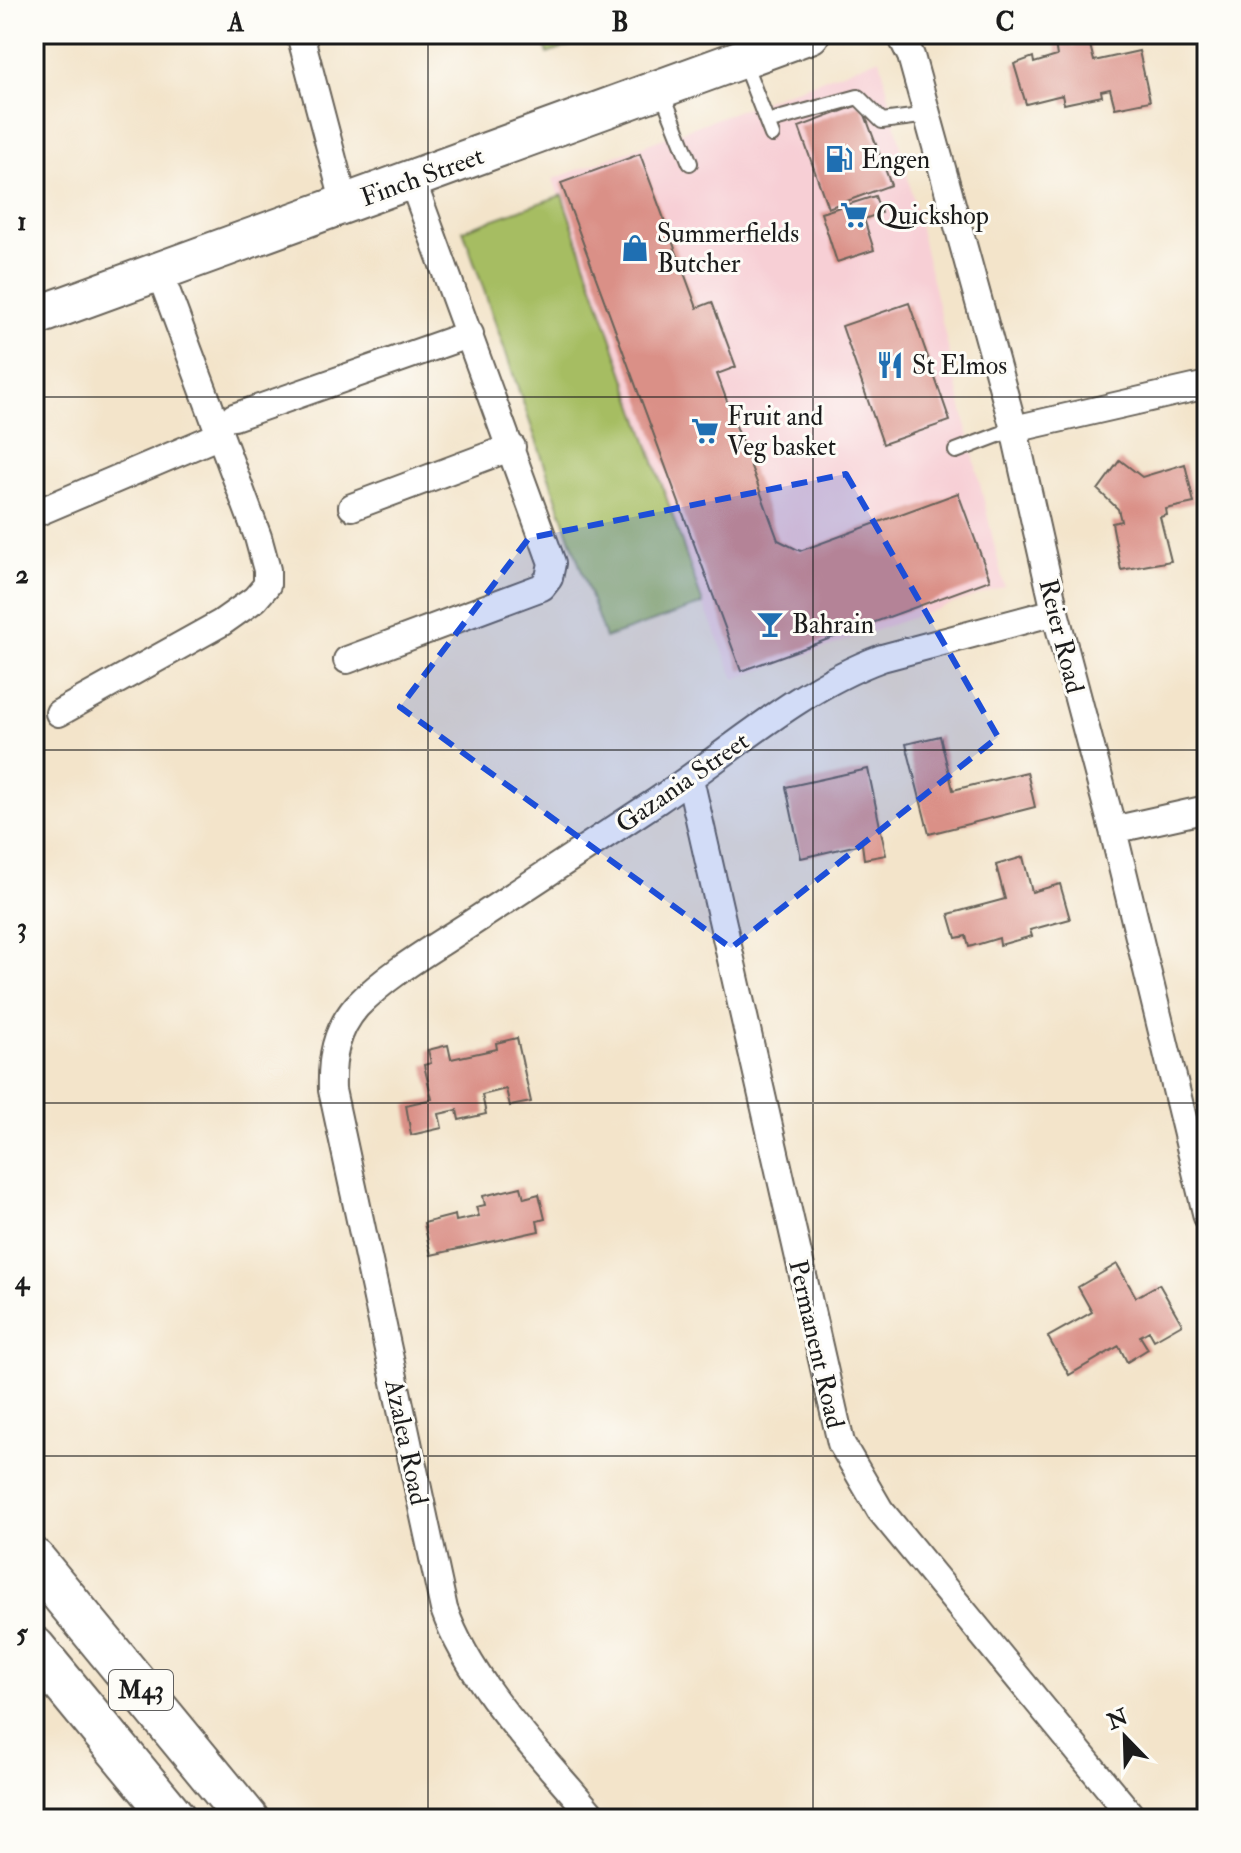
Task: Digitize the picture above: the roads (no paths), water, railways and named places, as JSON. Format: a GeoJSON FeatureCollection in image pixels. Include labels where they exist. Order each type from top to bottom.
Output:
{"type":"FeatureCollection","features":[{"type":"Feature","properties":{"kind":"main road","name":"M43"},"geometry":{"type":"LineString","coordinates":[[34,1560],[247,1819]]}},
{"type":"Feature","properties":{"kind":"main road","name":"M43"},"geometry":{"type":"LineString","coordinates":[[34,1648],[175,1819]]}},
{"type":"Feature","properties":{"kind":"street"},"geometry":{"type":"LineString","coordinates":[[300,34],[345,205]]}},
{"type":"Feature","properties":{"kind":"street","name":"Finch Street"},"geometry":{"type":"LineString","coordinates":[[42,312],[661,90],[742,47],[810,34]]}},
{"type":"Feature","properties":{"kind":"street","name":"Reier Road"},"geometry":{"type":"LineString","coordinates":[[908,41],[1014,429],[1055,612],[1113,830],[1207,1217]]}},
{"type":"Feature","properties":{"kind":"street"},"geometry":{"type":"LineString","coordinates":[[550,129],[654,71],[742,47]]}},
{"type":"Feature","properties":{"kind":"street"},"geometry":{"type":"LineString","coordinates":[[347,660],[542,587],[549,578],[552,563],[412,180]]}},
{"type":"Feature","properties":{"kind":"street"},"geometry":{"type":"LineString","coordinates":[[59,713],[221,623],[255,599],[267,585],[267,570],[227,426],[159,271]]}},
{"type":"Feature","properties":{"kind":"street"},"geometry":{"type":"LineString","coordinates":[[34,514],[227,426],[470,334]]}},
{"type":"Feature","properties":{"kind":"street"},"geometry":{"type":"LineString","coordinates":[[1014,429],[1207,385]]}},
{"type":"Feature","properties":{"kind":"street"},"geometry":{"type":"LineString","coordinates":[[352,507],[512,447]]}},
{"type":"Feature","properties":{"kind":"street","name":"Gazania Street"},"geometry":{"type":"LineString","coordinates":[[345,1022],[372,992],[404,968],[690,779],[768,721],[858,667],[1055,612]]}},
{"type":"Feature","properties":{"kind":"street","name":"Permanent Road"},"geometry":{"type":"LineString","coordinates":[[690,779],[841,1443],[880,1510],[1134,1819]]}},
{"type":"Feature","properties":{"kind":"street"},"geometry":{"type":"LineString","coordinates":[[1113,830],[1207,809]]}},
{"type":"Feature","properties":{"kind":"street","name":"Azalea Road"},"geometry":{"type":"LineString","coordinates":[[345,1022],[333,1050],[332,1090],[444,1609],[456,1641],[477,1672],[595,1819]]}},
{"type":"Feature","properties":{"kind":"lane"},"geometry":{"type":"LineString","coordinates":[[742,47],[770,128],[858,97],[882,121],[928,115]]}},
{"type":"Feature","properties":{"kind":"lane"},"geometry":{"type":"LineString","coordinates":[[661,90],[690,163]]}},
{"type":"Feature","properties":{"kind":"lane"},"geometry":{"type":"LineString","coordinates":[[956,451],[1014,429]]}},
{"type":"Feature","properties":{"kind":"place","name":"Engen"},"geometry":{"type":"Point","coordinates":[839,159]}},
{"type":"Feature","properties":{"kind":"place","name":"Quickshop"},"geometry":{"type":"Point","coordinates":[854,215]}},
{"type":"Feature","properties":{"kind":"place","name":"Summerfields Butcher"},"geometry":{"type":"Point","coordinates":[635,248]}},
{"type":"Feature","properties":{"kind":"place","name":"St Elmos"},"geometry":{"type":"Point","coordinates":[890,365]}},
{"type":"Feature","properties":{"kind":"place","name":"Fruit and Veg basket"},"geometry":{"type":"Point","coordinates":[705,431]}},
{"type":"Feature","properties":{"kind":"place","name":"Bahrain"},"geometry":{"type":"Point","coordinates":[770,624]}}]}
